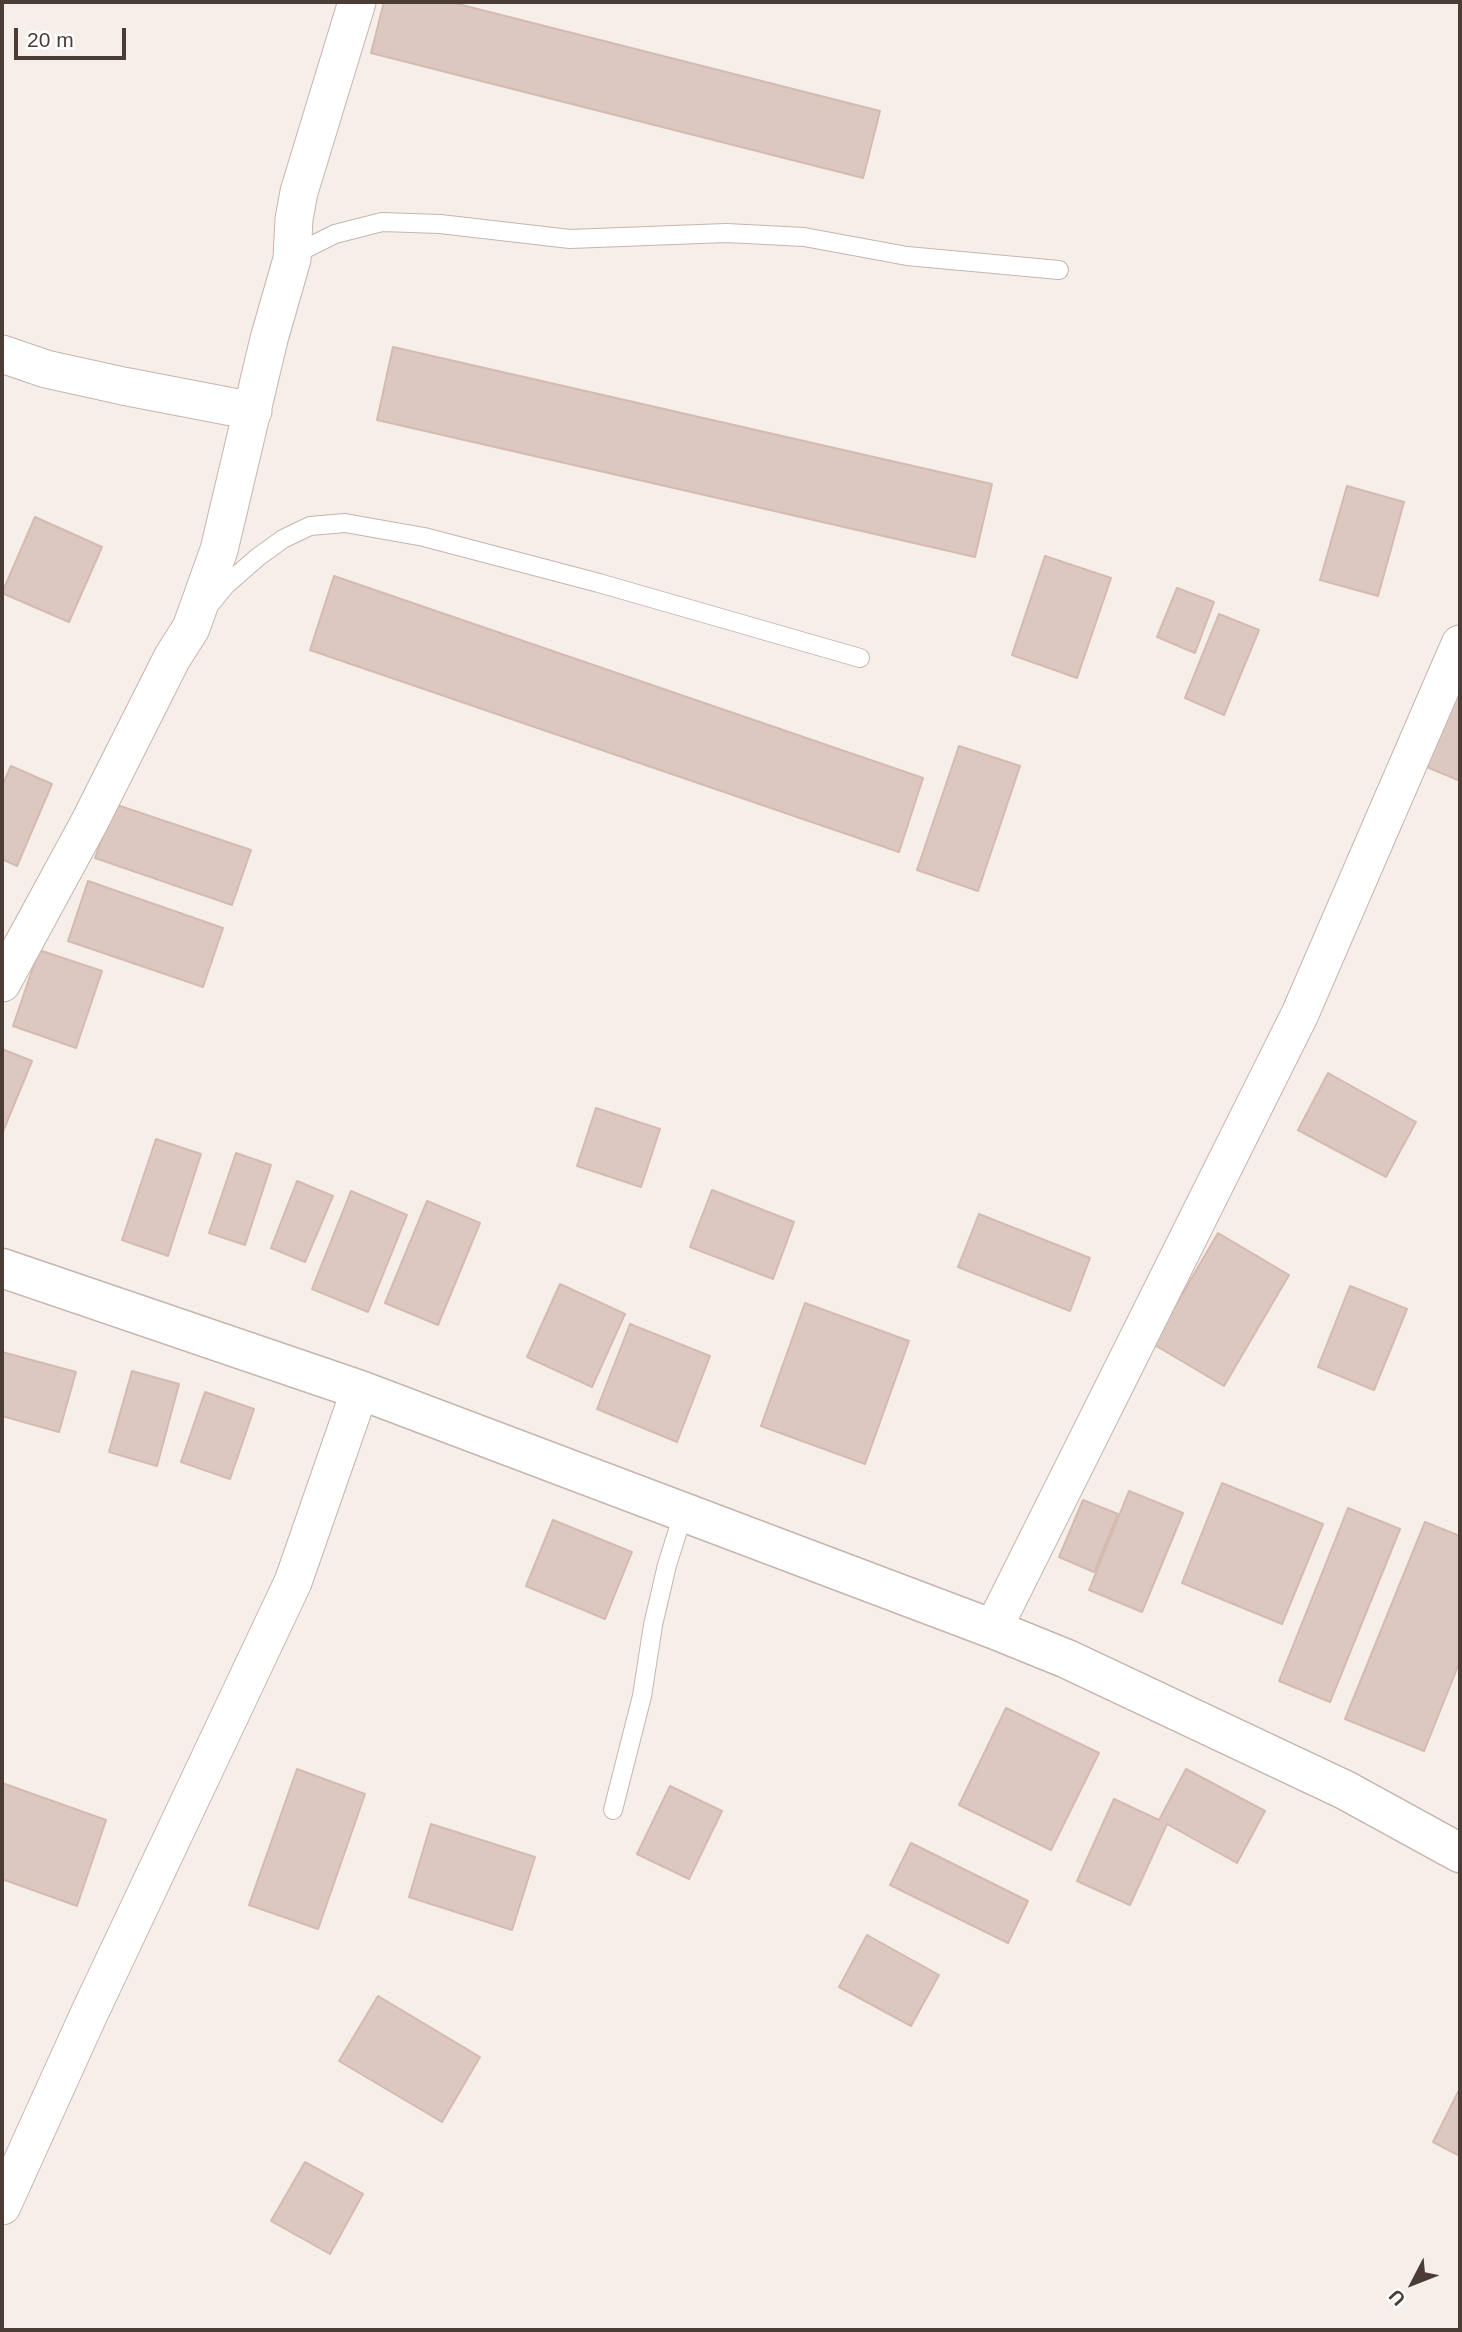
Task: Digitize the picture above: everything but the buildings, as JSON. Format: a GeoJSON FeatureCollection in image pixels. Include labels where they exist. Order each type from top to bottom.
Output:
{"type":"FeatureCollection","features":[{"type":"Feature","properties":{"kind":"street"},"geometry":{"type":"LineString","coordinates":[[2,983],[89,823],[172,658],[191,628],[219,550],[292,259],[294,219],[299,191],[357,2]]}},
{"type":"Feature","properties":{"kind":"street"},"geometry":{"type":"LineString","coordinates":[[2,354],[46,369],[253,411]]}},
{"type":"Feature","properties":{"kind":"street"},"geometry":{"type":"LineString","coordinates":[[993,1629],[1300,1014],[1460,644]]}},
{"type":"Feature","properties":{"kind":"street"},"geometry":{"type":"LineString","coordinates":[[2,1268],[360,1390],[993,1629],[1067,1659],[1345,1790],[1460,1853]]}},
{"type":"Feature","properties":{"kind":"street"},"geometry":{"type":"LineString","coordinates":[[2,2206],[293,1581],[360,1390]]}},
{"type":"Feature","properties":{"kind":"lane"},"geometry":{"type":"LineString","coordinates":[[292,259],[303,250],[335,234],[382,222],[440,224],[570,239],[726,233],[804,237],[907,256],[1059,270]]}},
{"type":"Feature","properties":{"kind":"lane"},"geometry":{"type":"LineString","coordinates":[[191,628],[226,585],[258,556],[283,539],[310,526],[345,523],[424,537],[635,593],[860,658]]}},
{"type":"Feature","properties":{"kind":"lane"},"geometry":{"type":"LineString","coordinates":[[613,1810],[642,1696],[653,1625],[667,1564],[684,1511]]}}]}
